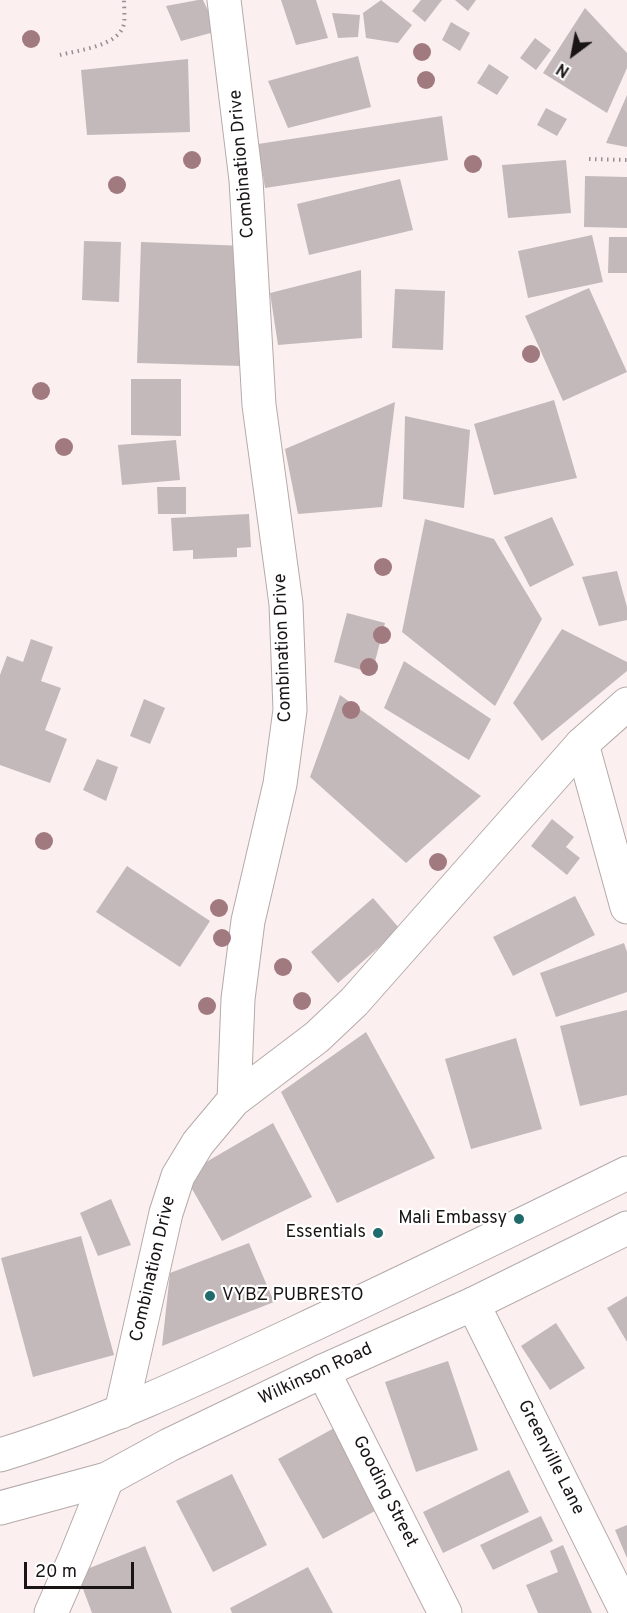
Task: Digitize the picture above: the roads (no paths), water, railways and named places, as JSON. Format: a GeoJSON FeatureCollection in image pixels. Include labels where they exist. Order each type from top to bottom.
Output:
{"type":"FeatureCollection","features":[{"type":"Feature","properties":{"kind":"street","name":"Combination Drive"},"geometry":{"type":"LineString","coordinates":[[121,1412],[166,1213],[178,1176],[198,1143],[234,1100],[238,999],[248,921],[280,784],[290,710],[286,604],[259,405],[246,180],[224,0]]}},
{"type":"Feature","properties":{"kind":"street"},"geometry":{"type":"LineString","coordinates":[[234,1100],[317,1037],[354,1002],[582,744],[627,704]]}},
{"type":"Feature","properties":{"kind":"street"},"geometry":{"type":"LineString","coordinates":[[582,744],[627,907]]}},
{"type":"Feature","properties":{"kind":"street"},"geometry":{"type":"LineString","coordinates":[[0,1455],[121,1412],[431,1269],[627,1173]]}},
{"type":"Feature","properties":{"kind":"street","name":"Wilkinson Road"},"geometry":{"type":"LineString","coordinates":[[0,1508],[108,1479],[169,1444],[323,1371],[473,1304],[627,1228]]}},
{"type":"Feature","properties":{"kind":"street","name":"Greenville Lane"},"geometry":{"type":"LineString","coordinates":[[473,1304],[627,1613]]}},
{"type":"Feature","properties":{"kind":"street","name":"Gooding Street"},"geometry":{"type":"LineString","coordinates":[[323,1371],[445,1613]]}},
{"type":"Feature","properties":{"kind":"street"},"geometry":{"type":"LineString","coordinates":[[51,1613],[108,1479]]}},
{"type":"Feature","properties":{"kind":"place","name":"Mali Embassy"},"geometry":{"type":"Point","coordinates":[519,1219]}},
{"type":"Feature","properties":{"kind":"place","name":"Essentials"},"geometry":{"type":"Point","coordinates":[378,1233]}},
{"type":"Feature","properties":{"kind":"place","name":"VYBZ PUBRESTO"},"geometry":{"type":"Point","coordinates":[210,1296]}}]}
